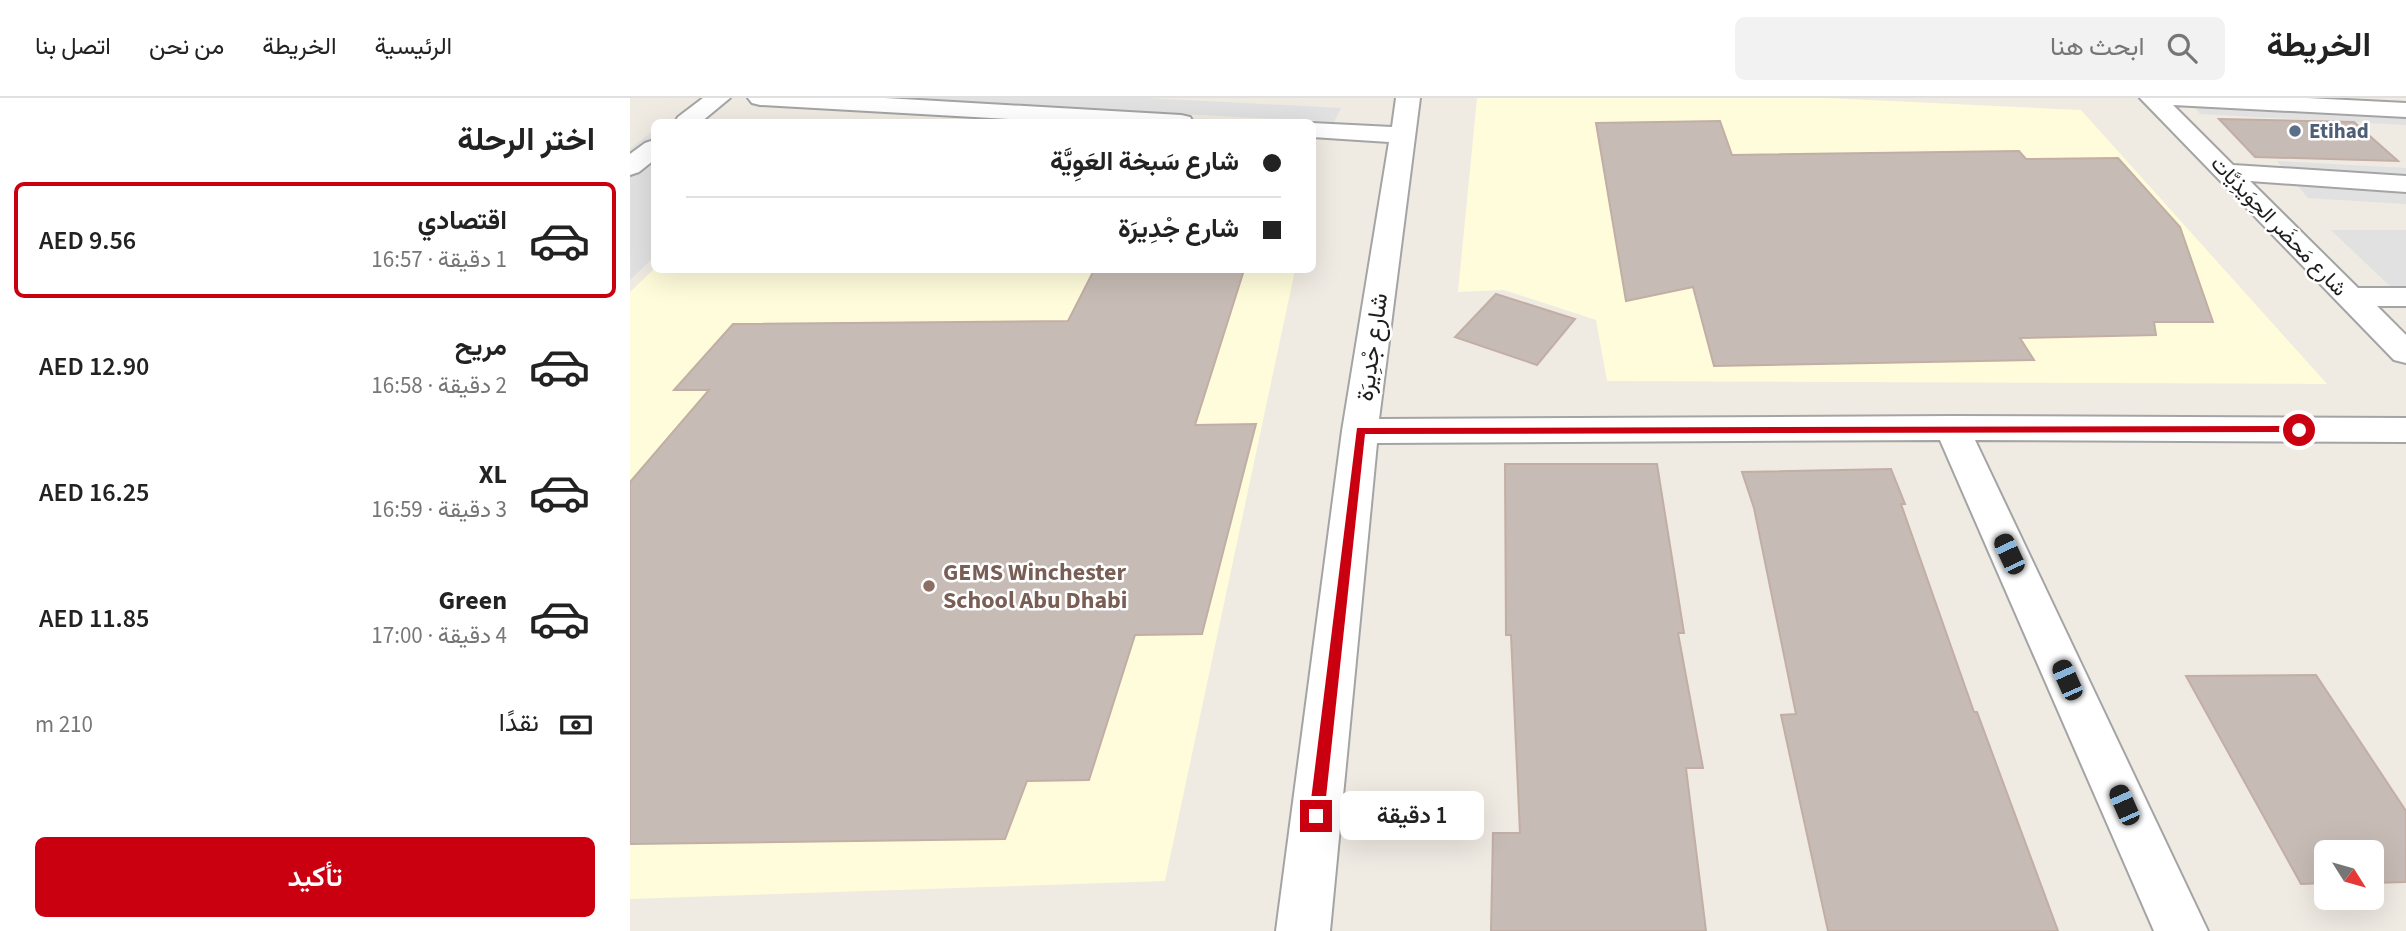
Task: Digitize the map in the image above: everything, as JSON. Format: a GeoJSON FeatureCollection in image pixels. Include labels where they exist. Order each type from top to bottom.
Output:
{"type":"FeatureCollection","features":[{"type":"Feature","properties":{"kind":"street"},"geometry":{"type":"LineString","coordinates":[[691,119],[718,98]]}},
{"type":"Feature","properties":{"kind":"street"},"geometry":{"type":"LineString","coordinates":[[760,98],[1128,119]]}},
{"type":"Feature","properties":{"kind":"street","name":"شارع جْدِيرَة"},"geometry":{"type":"LineString","coordinates":[[1303,931],[1360,431],[1408,98]]}},
{"type":"Feature","properties":{"kind":"street","name":"شارع مَحضَر الحِوَيذِيَّات"},"geometry":{"type":"LineString","coordinates":[[2152,98],[2348,298],[2406,353]]}},
{"type":"Feature","properties":{"kind":"street"},"geometry":{"type":"LineString","coordinates":[[2164,98],[2406,110]]}},
{"type":"Feature","properties":{"kind":"street"},"geometry":{"type":"LineString","coordinates":[[1316,130],[1402,135]]}},
{"type":"Feature","properties":{"kind":"street"},"geometry":{"type":"LineString","coordinates":[[630,167],[651,150]]}},
{"type":"Feature","properties":{"kind":"street"},"geometry":{"type":"LineString","coordinates":[[2226,172],[2406,184]]}},
{"type":"Feature","properties":{"kind":"street"},"geometry":{"type":"LineString","coordinates":[[2348,298],[2406,297]]}},
{"type":"Feature","properties":{"kind":"street"},"geometry":{"type":"LineString","coordinates":[[1952,428],[2181,931]]}},
{"type":"Feature","properties":{"kind":"street"},"geometry":{"type":"LineString","coordinates":[[1360,431],[1952,428],[2406,430]]}},
{"type":"Feature","properties":{"kind":"shaded area"},"geometry":{"type":"Polygon","coordinates":[[[888,98],[1146,98],[1341,108],[1334,122],[888,98]]]}},
{"type":"Feature","properties":{"kind":"shaded area"},"geometry":{"type":"Polygon","coordinates":[[[1477,98],[1828,98],[2081,110],[2327,384],[1607,381],[1596,320],[1504,290],[1458,292],[1477,98]]]}},
{"type":"Feature","properties":{"kind":"shaded area"},"geometry":{"type":"Polygon","coordinates":[[[2190,100],[2406,112],[2406,125],[2200,114],[2190,100]]]}},
{"type":"Feature","properties":{"kind":"shaded area"},"geometry":{"type":"Polygon","coordinates":[[[651,132],[651,260],[630,280],[630,149],[651,132]]]}},
{"type":"Feature","properties":{"kind":"shaded area"},"geometry":{"type":"Polygon","coordinates":[[[2277,161],[2406,168],[2406,204],[2308,198],[2277,161]]]}},
{"type":"Feature","properties":{"kind":"shaded area"},"geometry":{"type":"Polygon","coordinates":[[[2331,230],[2406,230],[2406,286],[2390,286],[2331,230]]]}},
{"type":"Feature","properties":{"kind":"shaded area","name":"GEMS Winchester School Abu Dhabi"},"geometry":{"type":"Polygon","coordinates":[[[651,272],[1294,273],[1165,881],[630,899],[630,292],[651,272]]]}},
{"type":"Feature","properties":{"kind":"building"},"geometry":{"type":"Polygon","coordinates":[[[2219,119],[2354,122],[2398,161],[2255,157],[2219,119]]]}},
{"type":"Feature","properties":{"kind":"building"},"geometry":{"type":"Polygon","coordinates":[[[1720,121],[1732,155],[2019,151],[2026,159],[2118,158],[2180,227],[2213,322],[2154,322],[2156,335],[2020,338],[2034,360],[1714,366],[1693,287],[1626,301],[1596,123],[1720,121]]]}},
{"type":"Feature","properties":{"kind":"building","name":"GEMS Winchester School Abu Dhabi"},"geometry":{"type":"Polygon","coordinates":[[[1092,273],[1243,273],[1195,425],[1256,424],[1202,634],[1135,635],[1089,780],[1027,781],[1005,839],[630,844],[630,482],[709,390],[674,390],[733,324],[1068,321],[1092,273]]]}},
{"type":"Feature","properties":{"kind":"building"},"geometry":{"type":"Polygon","coordinates":[[[1496,294],[1575,319],[1537,365],[1455,337],[1496,294]]]}},
{"type":"Feature","properties":{"kind":"building"},"geometry":{"type":"Polygon","coordinates":[[[1505,464],[1657,464],[1684,633],[1678,633],[1703,768],[1686,768],[1706,931],[1491,931],[1493,833],[1520,833],[1511,635],[1506,635],[1505,464]]]}},
{"type":"Feature","properties":{"kind":"building"},"geometry":{"type":"Polygon","coordinates":[[[1891,469],[1974,712],[1977,712],[2058,931],[1828,931],[1781,715],[1796,714],[1754,508],[1742,472],[1891,469]]]}},
{"type":"Feature","properties":{"kind":"building"},"geometry":{"type":"Polygon","coordinates":[[[2316,675],[2406,811],[2406,882],[2384,883],[2384,840],[2314,840],[2314,883],[2301,884],[2186,676],[2316,675]]]}},
{"type":"Feature","properties":{"kind":"place","name":"Etihad"},"geometry":{"type":"Point","coordinates":[2295,131]}},
{"type":"Feature","properties":{"kind":"place","name":"GEMS Winchester School Abu Dhabi"},"geometry":{"type":"Point","coordinates":[929,586]}},
{"type":"Feature","properties":{"kind":"route"},"geometry":{"type":"LineString","coordinates":[[1316,816],[1360,431],[1952,428],[2299,430]]}}]}
